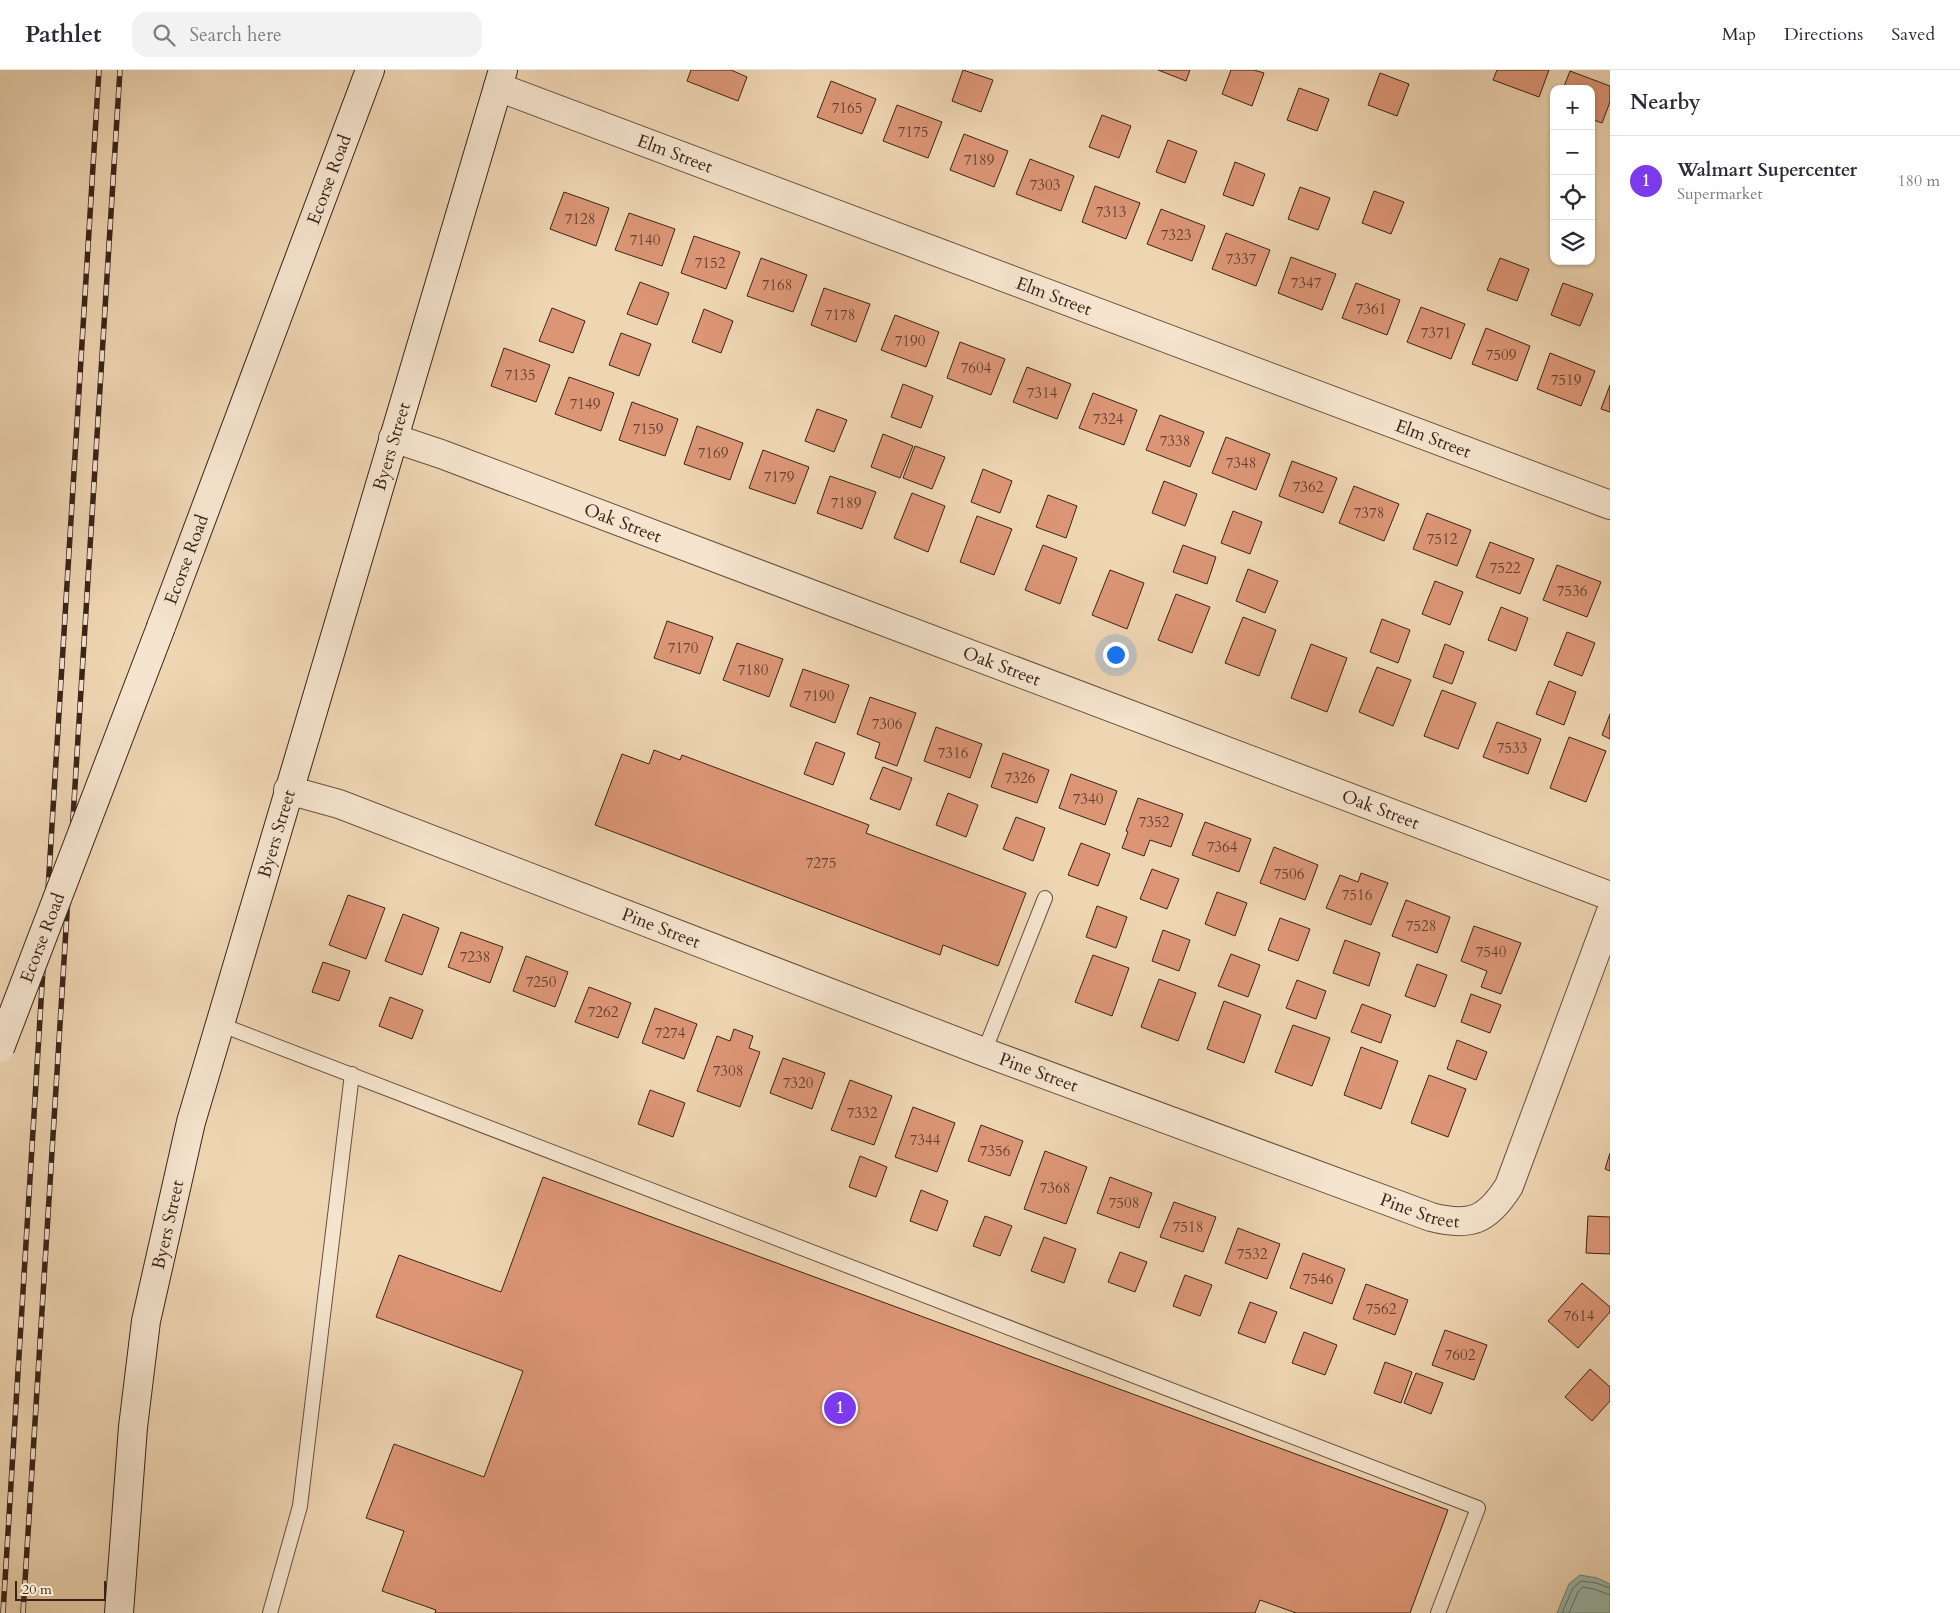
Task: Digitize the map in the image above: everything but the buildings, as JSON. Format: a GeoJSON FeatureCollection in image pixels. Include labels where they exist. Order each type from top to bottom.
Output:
{"type":"FeatureCollection","features":[{"type":"Feature","properties":{"kind":"street","name":"Ecorse Road"},"geometry":{"type":"LineString","coordinates":[[0,1048],[161,627],[370,70]]}},
{"type":"Feature","properties":{"kind":"street","name":"Byers Street"},"geometry":{"type":"LineString","coordinates":[[119,1613],[133,1427],[146,1321],[190,1122],[500,79]]}},
{"type":"Feature","properties":{"kind":"street","name":"Elm Street"},"geometry":{"type":"LineString","coordinates":[[500,79],[1610,504]]}},
{"type":"Feature","properties":{"kind":"street","name":"Oak Street"},"geometry":{"type":"LineString","coordinates":[[393,438],[450,457],[1610,896]]}},
{"type":"Feature","properties":{"kind":"street","name":"Pine Street"},"geometry":{"type":"LineString","coordinates":[[288,790],[339,804],[984,1052],[1431,1217],[1455,1223],[1470,1221],[1488,1213],[1498,1204],[1509,1186],[1610,914]]}},
{"type":"Feature","properties":{"kind":"lane"},"geometry":{"type":"LineString","coordinates":[[984,1052],[1045,898]]}},
{"type":"Feature","properties":{"kind":"lane"},"geometry":{"type":"LineString","coordinates":[[220,1024],[1478,1508],[1438,1613]]}},
{"type":"Feature","properties":{"kind":"lane"},"geometry":{"type":"LineString","coordinates":[[270,1613],[300,1506],[352,1074]]}},
{"type":"Feature","properties":{"kind":"water"},"geometry":{"type":"Polygon","coordinates":[[[1580,1575],[1597,1578],[1610,1584],[1610,1613],[1557,1613],[1569,1584],[1580,1575]]]}},
{"type":"Feature","properties":{"kind":"railway"},"geometry":{"type":"LineString","coordinates":[[3,1613],[99,70]]}},
{"type":"Feature","properties":{"kind":"railway"},"geometry":{"type":"LineString","coordinates":[[23,1613],[120,70]]}},
{"type":"Feature","properties":{"kind":"place","name":"Walmart Supercenter"},"geometry":{"type":"Point","coordinates":[840,1408]}}]}
